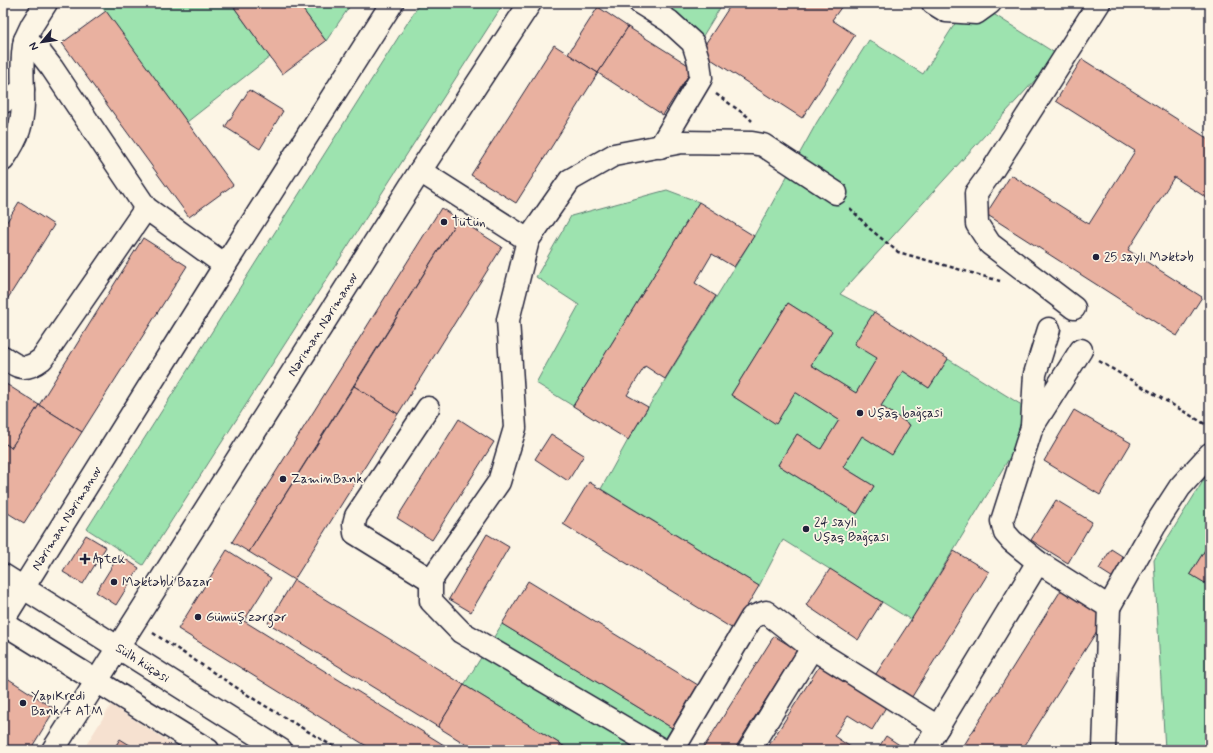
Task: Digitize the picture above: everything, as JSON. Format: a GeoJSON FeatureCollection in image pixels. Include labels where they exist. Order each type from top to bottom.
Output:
{"type":"FeatureCollection","features":[{"type":"Feature","properties":{"kind":"main road"},"geometry":{"type":"LineString","coordinates":[[3,160],[19,131],[24,108],[23,59],[25,40],[32,25],[46,3]]}},
{"type":"Feature","properties":{"kind":"main road","name":"Nəriman Nərimanov"},"geometry":{"type":"LineString","coordinates":[[3,622],[225,265],[392,3]]}},
{"type":"Feature","properties":{"kind":"main road","name":"Nəriman Nərimanov"},"geometry":{"type":"LineString","coordinates":[[96,681],[420,171],[530,3]]}},
{"type":"Feature","properties":{"kind":"main road"},"geometry":{"type":"LineString","coordinates":[[640,3],[669,21],[693,44],[699,62],[701,78],[660,147]]}},
{"type":"Feature","properties":{"kind":"main road"},"geometry":{"type":"LineString","coordinates":[[933,3],[946,11],[976,13],[990,3]]}},
{"type":"Feature","properties":{"kind":"main road"},"geometry":{"type":"LineString","coordinates":[[1074,308],[990,244],[977,224],[976,193],[992,171],[1099,3]]}},
{"type":"Feature","properties":{"kind":"main road"},"geometry":{"type":"LineString","coordinates":[[25,40],[38,50],[52,68],[146,208],[225,265]]}},
{"type":"Feature","properties":{"kind":"main road"},"geometry":{"type":"LineString","coordinates":[[3,102],[23,90]]}},
{"type":"Feature","properties":{"kind":"main road"},"geometry":{"type":"LineString","coordinates":[[662,750],[461,632],[432,601],[431,580],[499,482],[515,428],[508,320],[528,240],[570,180],[614,156],[682,142],[752,143],[763,145],[836,193]]}},
{"type":"Feature","properties":{"kind":"main road"},"geometry":{"type":"LineString","coordinates":[[420,171],[528,240]]}},
{"type":"Feature","properties":{"kind":"main road"},"geometry":{"type":"LineString","coordinates":[[3,357],[18,367],[32,366],[42,359],[146,208]]}},
{"type":"Feature","properties":{"kind":"main road"},"geometry":{"type":"LineString","coordinates":[[1049,329],[1035,374],[1032,427],[1002,521],[1005,533],[1012,541],[1038,562],[1109,607]]}},
{"type":"Feature","properties":{"kind":"main road"},"geometry":{"type":"LineString","coordinates":[[1032,427],[1081,350]]}},
{"type":"Feature","properties":{"kind":"main road"},"geometry":{"type":"LineString","coordinates":[[428,408],[356,516],[354,524],[355,533],[431,580]]}},
{"type":"Feature","properties":{"kind":"main road"},"geometry":{"type":"LineString","coordinates":[[1104,750],[1109,607],[1154,527],[1180,487],[1210,454]]}},
{"type":"Feature","properties":{"kind":"main road"},"geometry":{"type":"LineString","coordinates":[[924,750],[1038,562]]}},
{"type":"Feature","properties":{"kind":"main road","name":"Sülh küçəsi"},"geometry":{"type":"LineString","coordinates":[[3,576],[281,750]]}},
{"type":"Feature","properties":{"kind":"main road"},"geometry":{"type":"LineString","coordinates":[[673,750],[752,617],[766,612],[812,648],[938,727]]}},
{"type":"Feature","properties":{"kind":"main road"},"geometry":{"type":"LineString","coordinates":[[3,622],[208,750]]}},
{"type":"Feature","properties":{"kind":"main road"},"geometry":{"type":"LineString","coordinates":[[749,750],[812,648]]}},
{"type":"Feature","properties":{"kind":"main road"},"geometry":{"type":"LineString","coordinates":[[53,750],[96,681]]}},
{"type":"Feature","properties":{"kind":"path"},"geometry":{"type":"LineString","coordinates":[[698,82],[747,116],[757,127],[763,145]]}},
{"type":"Feature","properties":{"kind":"path"},"geometry":{"type":"LineString","coordinates":[[836,193],[870,229],[898,252],[1006,282]]}},
{"type":"Feature","properties":{"kind":"path"},"geometry":{"type":"LineString","coordinates":[[1081,350],[1210,427]]}},
{"type":"Feature","properties":{"kind":"path"},"geometry":{"type":"LineString","coordinates":[[134,621],[257,700],[339,750]]}},
{"type":"Feature","properties":{"kind":"shaded area"},"geometry":{"type":"Polygon","coordinates":[[[111,705],[182,750],[83,750],[111,705]]]}},
{"type":"Feature","properties":{"kind":"green space"},"geometry":{"type":"Polygon","coordinates":[[[99,3],[231,3],[270,57],[187,122],[99,3]]]}},
{"type":"Feature","properties":{"kind":"green space"},"geometry":{"type":"Polygon","coordinates":[[[298,3],[352,3],[326,41],[298,3]]]}},
{"type":"Feature","properties":{"kind":"green space"},"geometry":{"type":"Polygon","coordinates":[[[420,3],[504,3],[143,565],[87,529],[420,3]]]}},
{"type":"Feature","properties":{"kind":"green space"},"geometry":{"type":"Polygon","coordinates":[[[646,3],[723,3],[701,39],[646,3]]]}},
{"type":"Feature","properties":{"kind":"green space"},"geometry":{"type":"Polygon","coordinates":[[[968,3],[976,3],[1058,55],[840,294],[874,312],[877,358],[856,393],[811,365],[832,331],[788,303],[731,395],[776,423],[795,392],[839,420],[821,449],[797,434],[778,465],[857,514],[874,486],[843,467],[862,436],[892,454],[910,425],[881,406],[903,371],[929,388],[948,359],[1036,414],[911,620],[783,540],[759,586],[601,489],[628,440],[754,236],[817,122],[869,40],[923,74],[968,3]]]}},
{"type":"Feature","properties":{"kind":"green space"},"geometry":{"type":"Polygon","coordinates":[[[667,190],[699,202],[573,406],[536,383],[579,305],[536,277],[571,216],[667,190]]]}},
{"type":"Feature","properties":{"kind":"green space"},"geometry":{"type":"Polygon","coordinates":[[[1210,470],[1210,542],[1190,574],[1210,586],[1210,750],[1165,750],[1154,560],[1210,470]]]}},
{"type":"Feature","properties":{"kind":"green space"},"geometry":{"type":"Polygon","coordinates":[[[502,624],[672,728],[658,750],[570,750],[464,685],[502,624]]]}},
{"type":"Feature","properties":{"kind":"building"},"geometry":{"type":"Polygon","coordinates":[[[231,3],[298,3],[326,41],[282,74],[231,3]]]}},
{"type":"Feature","properties":{"kind":"building"},"geometry":{"type":"Polygon","coordinates":[[[732,3],[837,3],[842,6],[832,20],[855,35],[802,118],[700,52],[732,3]]]}},
{"type":"Feature","properties":{"kind":"building"},"geometry":{"type":"Polygon","coordinates":[[[598,7],[628,27],[598,73],[568,54],[598,7]]]}},
{"type":"Feature","properties":{"kind":"building"},"geometry":{"type":"Polygon","coordinates":[[[106,11],[233,185],[189,217],[62,43],[106,11]]]}},
{"type":"Feature","properties":{"kind":"building"},"geometry":{"type":"Polygon","coordinates":[[[628,27],[693,68],[663,115],[598,73],[628,27]]]}},
{"type":"Feature","properties":{"kind":"building"},"geometry":{"type":"Polygon","coordinates":[[[554,45],[598,73],[516,203],[471,175],[554,45]]]}},
{"type":"Feature","properties":{"kind":"building","name":"25 saylı Məktəb"},"geometry":{"type":"Polygon","coordinates":[[[1082,59],[1210,140],[1210,200],[1174,177],[1128,250],[1202,297],[1177,336],[986,214],[1011,175],[1089,224],[1135,151],[1056,101],[1082,59]]]}},
{"type":"Feature","properties":{"kind":"building"},"geometry":{"type":"Polygon","coordinates":[[[249,90],[283,111],[260,149],[225,127],[249,90]]]}},
{"type":"Feature","properties":{"kind":"building"},"geometry":{"type":"Polygon","coordinates":[[[19,202],[54,225],[3,306],[3,228],[19,202]]]}},
{"type":"Feature","properties":{"kind":"building"},"geometry":{"type":"Polygon","coordinates":[[[699,202],[754,236],[734,267],[712,254],[695,283],[716,296],[665,379],[645,366],[627,395],[648,407],[628,440],[573,406],[699,202]]]}},
{"type":"Feature","properties":{"kind":"building"},"geometry":{"type":"Polygon","coordinates":[[[441,208],[458,219],[249,552],[232,542],[441,208]]]}},
{"type":"Feature","properties":{"kind":"building"},"geometry":{"type":"Polygon","coordinates":[[[458,219],[502,247],[398,414],[354,386],[458,219]]]}},
{"type":"Feature","properties":{"kind":"building"},"geometry":{"type":"Polygon","coordinates":[[[143,238],[187,266],[82,432],[39,405],[143,238]]]}},
{"type":"Feature","properties":{"kind":"building","name":"Uşaq bağçasi"},"geometry":{"type":"Polygon","coordinates":[[[788,303],[832,331],[811,365],[856,393],[877,358],[854,344],[874,312],[948,359],[929,388],[903,371],[881,406],[910,425],[892,455],[862,436],[843,467],[874,486],[857,514],[778,465],[797,434],[821,449],[839,420],[795,392],[776,424],[731,395],[788,303]]]}},
{"type":"Feature","properties":{"kind":"building"},"geometry":{"type":"Polygon","coordinates":[[[3,382],[39,405],[11,448],[3,442],[3,382]]]}},
{"type":"Feature","properties":{"kind":"building"},"geometry":{"type":"Polygon","coordinates":[[[354,386],[398,414],[294,580],[249,552],[354,386]]]}},
{"type":"Feature","properties":{"kind":"building"},"geometry":{"type":"Polygon","coordinates":[[[39,405],[82,432],[24,523],[3,510],[3,448],[6,444],[11,448],[39,405]]]}},
{"type":"Feature","properties":{"kind":"building"},"geometry":{"type":"Polygon","coordinates":[[[1074,410],[1131,443],[1100,495],[1044,461],[1074,410]]]}},
{"type":"Feature","properties":{"kind":"building"},"geometry":{"type":"Polygon","coordinates":[[[459,419],[494,442],[432,540],[397,518],[459,419]]]}},
{"type":"Feature","properties":{"kind":"building"},"geometry":{"type":"Polygon","coordinates":[[[551,434],[584,455],[568,481],[535,459],[551,434]]]}},
{"type":"Feature","properties":{"kind":"building"},"geometry":{"type":"Polygon","coordinates":[[[589,482],[759,586],[733,629],[563,524],[589,482]]]}},
{"type":"Feature","properties":{"kind":"building"},"geometry":{"type":"Polygon","coordinates":[[[1056,500],[1092,522],[1068,563],[1031,540],[1056,500]]]}},
{"type":"Feature","properties":{"kind":"building"},"geometry":{"type":"Polygon","coordinates":[[[487,534],[509,547],[471,612],[449,599],[487,534]]]}},
{"type":"Feature","properties":{"kind":"building"},"geometry":{"type":"Polygon","coordinates":[[[86,535],[106,547],[83,584],[63,572],[86,535]]]}},
{"type":"Feature","properties":{"kind":"building"},"geometry":{"type":"Polygon","coordinates":[[[1210,542],[1210,586],[1190,574],[1210,542]]]}},
{"type":"Feature","properties":{"kind":"building"},"geometry":{"type":"Polygon","coordinates":[[[1111,549],[1130,561],[1118,581],[1099,569],[1111,549]]]}},
{"type":"Feature","properties":{"kind":"building"},"geometry":{"type":"Polygon","coordinates":[[[227,550],[271,578],[244,621],[452,750],[373,750],[178,629],[227,550]]]}},
{"type":"Feature","properties":{"kind":"building"},"geometry":{"type":"Polygon","coordinates":[[[954,551],[989,572],[910,700],[874,677],[954,551]]]}},
{"type":"Feature","properties":{"kind":"building"},"geometry":{"type":"Polygon","coordinates":[[[119,555],[139,568],[116,605],[96,592],[119,555]]]}},
{"type":"Feature","properties":{"kind":"building"},"geometry":{"type":"Polygon","coordinates":[[[830,569],[882,602],[858,640],[806,605],[830,569]]]}},
{"type":"Feature","properties":{"kind":"building"},"geometry":{"type":"Polygon","coordinates":[[[294,580],[464,685],[438,727],[268,623],[294,580]]]}},
{"type":"Feature","properties":{"kind":"building"},"geometry":{"type":"Polygon","coordinates":[[[528,581],[698,685],[672,728],[502,624],[528,581]]]}},
{"type":"Feature","properties":{"kind":"building"},"geometry":{"type":"Polygon","coordinates":[[[1063,587],[1107,615],[1022,750],[961,750],[1063,587]]]}},
{"type":"Feature","properties":{"kind":"building"},"geometry":{"type":"Polygon","coordinates":[[[774,636],[797,650],[734,750],[702,750],[774,636]]]}},
{"type":"Feature","properties":{"kind":"building"},"geometry":{"type":"Polygon","coordinates":[[[820,665],[886,707],[872,730],[848,715],[834,736],[855,750],[766,750],[820,665]]]}},
{"type":"Feature","properties":{"kind":"building"},"geometry":{"type":"Polygon","coordinates":[[[4,676],[55,709],[30,750],[3,750],[4,676]]]}},
{"type":"Feature","properties":{"kind":"building"},"geometry":{"type":"Polygon","coordinates":[[[464,685],[570,750],[475,750],[438,727],[464,685]]]}},
{"type":"Feature","properties":{"kind":"building"},"geometry":{"type":"Polygon","coordinates":[[[886,736],[907,750],[877,750],[886,736]]]}},
{"type":"Feature","properties":{"kind":"building"},"geometry":{"type":"Polygon","coordinates":[[[120,739],[138,750],[113,750],[120,739]]]}},
{"type":"Feature","properties":{"kind":"place","name":"Tütün"},"geometry":{"type":"Point","coordinates":[444,222]}},
{"type":"Feature","properties":{"kind":"place","name":"25 saylı Məktəb"},"geometry":{"type":"Point","coordinates":[1096,257]}},
{"type":"Feature","properties":{"kind":"place","name":"Uşaq bağçasi"},"geometry":{"type":"Point","coordinates":[860,413]}},
{"type":"Feature","properties":{"kind":"place","name":"ZaminBank"},"geometry":{"type":"Point","coordinates":[283,479]}},
{"type":"Feature","properties":{"kind":"place","name":"24 saylı Uşaq Bağçası"},"geometry":{"type":"Point","coordinates":[806,529]}},
{"type":"Feature","properties":{"kind":"place","name":"Aptek"},"geometry":{"type":"Point","coordinates":[85,559]}},
{"type":"Feature","properties":{"kind":"place","name":"Məktəbli Bazar"},"geometry":{"type":"Point","coordinates":[114,582]}},
{"type":"Feature","properties":{"kind":"place","name":"Gümüş zərgər"},"geometry":{"type":"Point","coordinates":[198,617]}},
{"type":"Feature","properties":{"kind":"place","name":"YapıKredi Bank + ATM"},"geometry":{"type":"Point","coordinates":[23,703]}}]}
